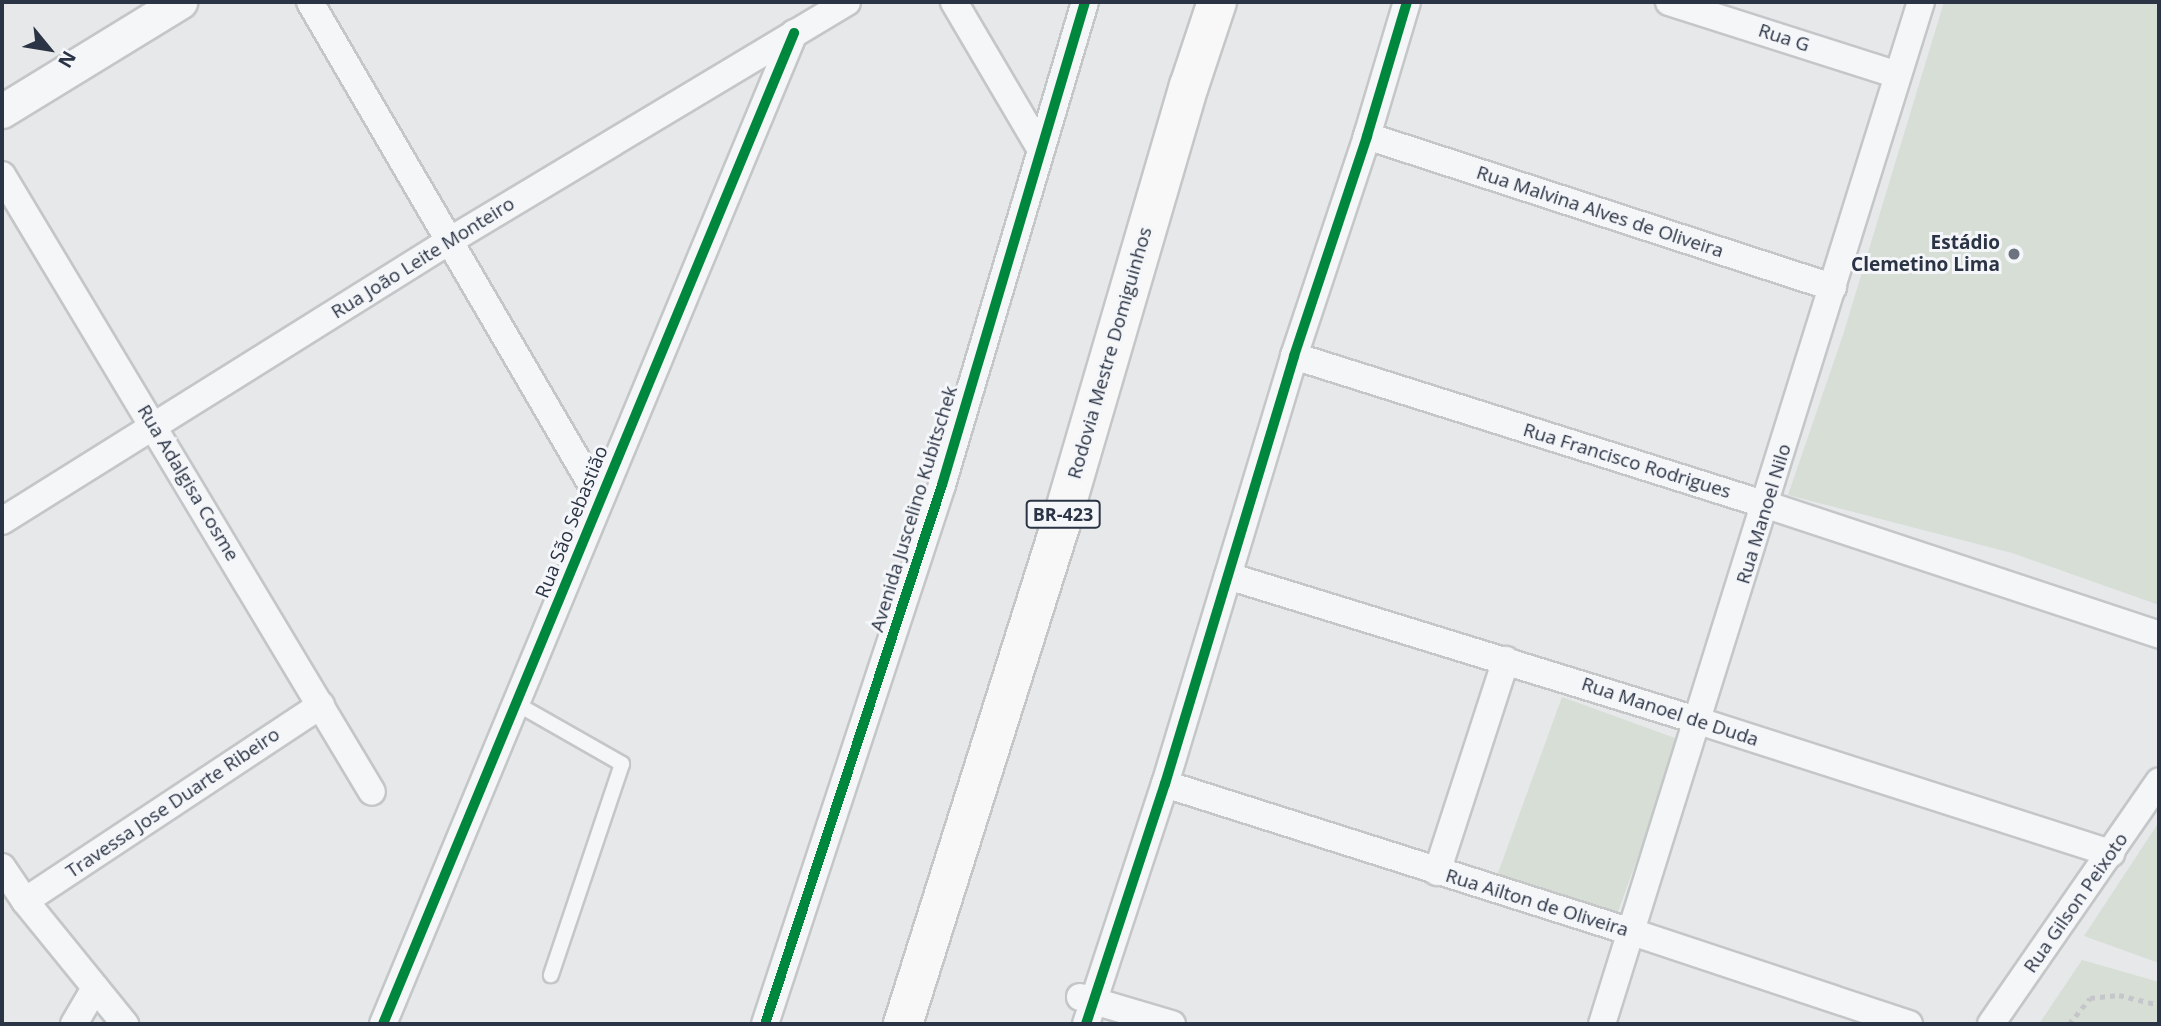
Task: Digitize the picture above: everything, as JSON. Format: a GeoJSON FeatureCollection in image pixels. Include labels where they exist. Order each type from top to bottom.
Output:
{"type":"FeatureCollection","features":[{"type":"Feature","properties":{"kind":"main road","name":"Rodovia Mestre Domiguinhos"},"geometry":{"type":"LineString","coordinates":[[903,1024],[1056,536],[1185,99],[1217,2]]}},
{"type":"Feature","properties":{"kind":"street"},"geometry":{"type":"LineString","coordinates":[[2,111],[180,2]]}},
{"type":"Feature","properties":{"kind":"street"},"geometry":{"type":"LineString","coordinates":[[310,2],[600,499]]}},
{"type":"Feature","properties":{"kind":"street","name":"Rua João Leite Monteiro"},"geometry":{"type":"LineString","coordinates":[[2,521],[451,240],[847,2]]}},
{"type":"Feature","properties":{"kind":"street"},"geometry":{"type":"LineString","coordinates":[[954,2],[1040,148]]}},
{"type":"Feature","properties":{"kind":"street","name":"Avenida Juscelino Kubitschek"},"geometry":{"type":"LineString","coordinates":[[765,1024],[942,485],[1085,2]]}},
{"type":"Feature","properties":{"kind":"street"},"geometry":{"type":"LineString","coordinates":[[1172,1024],[1087,1007],[1165,784],[1294,356],[1367,136],[1407,2]]}},
{"type":"Feature","properties":{"kind":"street","name":"Rua G"},"geometry":{"type":"LineString","coordinates":[[1670,2],[1899,75]]}},
{"type":"Feature","properties":{"kind":"street","name":"Rua Manoel Nilo"},"geometry":{"type":"LineString","coordinates":[[1602,1024],[1767,505],[1921,2]]}},
{"type":"Feature","properties":{"kind":"street","name":"Rua São Sebastião"},"geometry":{"type":"LineString","coordinates":[[383,1024],[794,33]]}},
{"type":"Feature","properties":{"kind":"street","name":"Rua Malvina Alves de Oliveira"},"geometry":{"type":"LineString","coordinates":[[1367,136],[1833,287]]}},
{"type":"Feature","properties":{"kind":"street","name":"Rua Adalgisa Cosme"},"geometry":{"type":"LineString","coordinates":[[2,175],[372,792]]}},
{"type":"Feature","properties":{"kind":"street","name":"Rua Francisco Rodrigues"},"geometry":{"type":"LineString","coordinates":[[1294,356],[1767,505],[2159,635]]}},
{"type":"Feature","properties":{"kind":"street","name":"Rua Manoel de Duda"},"geometry":{"type":"LineString","coordinates":[[1228,576],[1699,720],[2111,853]]}},
{"type":"Feature","properties":{"kind":"street"},"geometry":{"type":"LineString","coordinates":[[1437,872],[1506,660]]}},
{"type":"Feature","properties":{"kind":"street","name":"Travessa Jose Duarte Ribeiro"},"geometry":{"type":"LineString","coordinates":[[25,901],[321,705]]}},
{"type":"Feature","properties":{"kind":"street","name":"Rua Gilson Peixoto"},"geometry":{"type":"LineString","coordinates":[[1991,1024],[2159,781]]}},
{"type":"Feature","properties":{"kind":"street","name":"Rua Ailton de Oliveira"},"geometry":{"type":"LineString","coordinates":[[1165,784],[1632,932],[1909,1024]]}},
{"type":"Feature","properties":{"kind":"street"},"geometry":{"type":"LineString","coordinates":[[2,867],[25,901],[125,1024]]}},
{"type":"Feature","properties":{"kind":"street"},"geometry":{"type":"LineString","coordinates":[[74,1024],[95,988]]}},
{"type":"Feature","properties":{"kind":"lane"},"geometry":{"type":"LineString","coordinates":[[517,704],[622,764],[551,975]]}},
{"type":"Feature","properties":{"kind":"path"},"geometry":{"type":"LineString","coordinates":[[2069,1024],[2090,998],[2119,995],[2159,1005]]}},
{"type":"Feature","properties":{"kind":"shaded area","name":"Estádio Clemetino Lima"},"geometry":{"type":"Polygon","coordinates":[[[1944,2],[2159,2],[2159,605],[2012,553],[1788,495],[1843,335],[1944,2]]]}},
{"type":"Feature","properties":{"kind":"shaded area"},"geometry":{"type":"Polygon","coordinates":[[[1562,697],[1680,740],[1615,921],[1496,877],[1562,697]]]}},
{"type":"Feature","properties":{"kind":"shaded area"},"geometry":{"type":"Polygon","coordinates":[[[2159,822],[2159,963],[2084,936],[2159,822]]]}},
{"type":"Feature","properties":{"kind":"shaded area"},"geometry":{"type":"Polygon","coordinates":[[[2082,960],[2159,982],[2159,1024],[2039,1024],[2082,960]]]}},
{"type":"Feature","properties":{"kind":"cycle path"},"geometry":{"type":"LineString","coordinates":[[765,1024],[942,485],[1085,2]]}},
{"type":"Feature","properties":{"kind":"cycle path"},"geometry":{"type":"LineString","coordinates":[[1086,1024],[1165,784],[1294,356],[1367,136],[1407,2]]}},
{"type":"Feature","properties":{"kind":"cycle path"},"geometry":{"type":"LineString","coordinates":[[383,1024],[794,33]]}},
{"type":"Feature","properties":{"kind":"place","name":"Estádio Clemetino Lima"},"geometry":{"type":"Point","coordinates":[2014,254]}}]}
